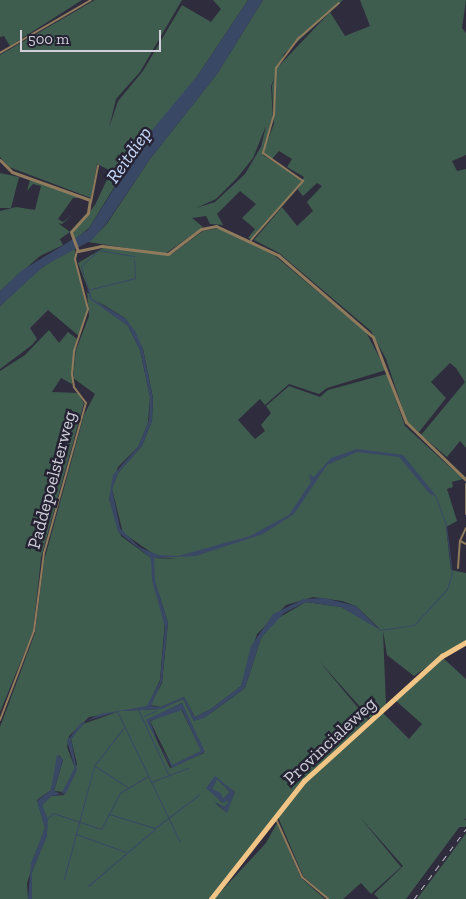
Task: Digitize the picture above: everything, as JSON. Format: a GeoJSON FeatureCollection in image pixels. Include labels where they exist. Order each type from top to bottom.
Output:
{"type":"FeatureCollection","features":[{"type":"Feature","properties":{"kind":"main road","name":"Provincialeweg"},"geometry":{"type":"LineString","coordinates":[[212,899],[310,775],[442,656],[466,642]]}},
{"type":"Feature","properties":{"kind":"street"},"geometry":{"type":"LineString","coordinates":[[0,52],[91,0]]}},
{"type":"Feature","properties":{"kind":"street"},"geometry":{"type":"LineString","coordinates":[[251,240],[304,181],[263,153],[274,115],[276,68],[299,38],[339,3]]}},
{"type":"Feature","properties":{"kind":"street"},"geometry":{"type":"LineString","coordinates":[[0,160],[12,172],[91,202]]}},
{"type":"Feature","properties":{"kind":"street"},"geometry":{"type":"LineString","coordinates":[[98,166],[88,213],[72,231],[73,240],[78,251],[102,246],[168,254],[214,226],[251,240],[278,255],[370,334],[381,351],[406,422],[466,480]]}},
{"type":"Feature","properties":{"kind":"street","name":"Paddepoelsterweg"},"geometry":{"type":"LineString","coordinates":[[0,720],[34,631],[44,552],[86,401],[74,387],[72,374],[74,351],[88,309],[75,259],[78,251]]}},
{"type":"Feature","properties":{"kind":"street"},"geometry":{"type":"LineString","coordinates":[[466,484],[466,514]]}},
{"type":"Feature","properties":{"kind":"street"},"geometry":{"type":"LineString","coordinates":[[458,568],[460,541],[466,528]]}},
{"type":"Feature","properties":{"kind":"street"},"geometry":{"type":"LineString","coordinates":[[460,541],[466,544]]}},
{"type":"Feature","properties":{"kind":"street"},"geometry":{"type":"LineString","coordinates":[[276,819],[302,877],[328,899]]}},
{"type":"Feature","properties":{"kind":"green space"},"geometry":{"type":"Polygon","coordinates":[[[0,0],[82,0],[10,46],[4,36],[0,37],[0,0]]]}},
{"type":"Feature","properties":{"kind":"green space"},"geometry":{"type":"Polygon","coordinates":[[[95,0],[182,0],[140,72],[116,99],[109,128],[118,101],[143,71],[182,5],[211,22],[221,9],[213,0],[248,0],[198,75],[129,163],[89,228],[74,240],[72,233],[95,205],[111,171],[97,164],[91,198],[9,167],[0,157],[0,55],[95,0]]]}},
{"type":"Feature","properties":{"kind":"green space"},"geometry":{"type":"Polygon","coordinates":[[[263,0],[343,0],[284,54],[271,86],[273,118],[263,155],[303,180],[252,239],[248,238],[255,229],[242,218],[256,204],[240,191],[217,214],[223,225],[210,224],[206,216],[192,218],[203,227],[165,254],[88,242],[106,225],[150,159],[217,74],[263,0]],[[266,126],[253,158],[237,178],[216,199],[196,208],[215,202],[245,174],[261,147],[266,126]]]}},
{"type":"Feature","properties":{"kind":"green space"},"geometry":{"type":"Polygon","coordinates":[[[360,0],[466,0],[462,28],[466,33],[466,155],[452,161],[457,171],[466,169],[466,448],[460,441],[447,457],[421,435],[465,382],[456,368],[450,363],[431,382],[446,398],[419,432],[407,422],[386,359],[371,331],[279,253],[254,240],[282,207],[297,226],[313,211],[307,202],[322,186],[317,183],[303,196],[298,190],[304,177],[287,167],[292,159],[279,151],[272,159],[263,152],[274,124],[272,86],[277,68],[330,12],[345,36],[370,26],[360,0]]]}},
{"type":"Feature","properties":{"kind":"green space"},"geometry":{"type":"Polygon","coordinates":[[[0,173],[19,177],[11,208],[0,208],[0,173]]]}},
{"type":"Feature","properties":{"kind":"green space"},"geometry":{"type":"Polygon","coordinates":[[[30,180],[82,198],[73,198],[58,219],[63,222],[73,214],[62,224],[58,223],[70,232],[60,239],[63,245],[40,256],[0,291],[0,211],[16,207],[35,210],[41,186],[33,184],[27,191],[30,180]]]}},
{"type":"Feature","properties":{"kind":"green space"},"geometry":{"type":"Polygon","coordinates":[[[219,228],[274,255],[366,332],[386,370],[327,388],[319,394],[289,384],[265,405],[260,399],[238,420],[255,439],[265,431],[261,425],[271,413],[266,406],[289,386],[320,397],[328,390],[387,374],[405,426],[463,479],[452,482],[453,487],[447,489],[457,521],[446,527],[451,570],[466,573],[466,640],[414,676],[387,655],[383,631],[386,706],[371,719],[319,661],[369,721],[315,769],[210,899],[32,899],[32,872],[47,835],[42,805],[51,796],[64,795],[77,764],[71,739],[83,724],[120,711],[160,709],[183,699],[194,721],[211,713],[245,688],[261,638],[275,620],[306,602],[341,607],[380,629],[356,606],[342,601],[313,597],[286,605],[257,634],[241,686],[211,709],[195,717],[184,697],[161,707],[150,705],[162,683],[168,623],[155,581],[153,558],[178,559],[158,557],[123,533],[112,489],[118,473],[142,446],[152,421],[153,398],[143,349],[125,318],[91,297],[78,263],[103,248],[172,254],[203,231],[219,228]],[[182,703],[147,720],[170,768],[204,753],[182,703]],[[215,778],[209,788],[221,802],[230,800],[225,807],[215,803],[226,812],[235,792],[215,778]]]}},
{"type":"Feature","properties":{"kind":"green space"},"geometry":{"type":"Polygon","coordinates":[[[75,246],[75,262],[88,306],[79,336],[48,310],[30,328],[37,339],[32,345],[0,369],[0,306],[40,269],[75,246]]]}},
{"type":"Feature","properties":{"kind":"green space"},"geometry":{"type":"Polygon","coordinates":[[[87,292],[128,326],[140,350],[150,397],[148,423],[138,447],[118,467],[109,499],[121,536],[151,558],[165,621],[160,680],[147,707],[89,717],[69,736],[67,747],[75,768],[64,792],[54,791],[63,760],[59,755],[51,790],[37,800],[45,828],[27,883],[28,899],[0,899],[0,727],[35,633],[44,561],[84,415],[95,394],[73,378],[76,350],[89,316],[87,292]]]}},
{"type":"Feature","properties":{"kind":"green space"},"geometry":{"type":"Polygon","coordinates":[[[49,330],[59,343],[68,332],[77,339],[72,384],[61,378],[52,392],[78,393],[84,403],[41,558],[33,632],[0,712],[0,371],[25,355],[49,330]]]}},
{"type":"Feature","properties":{"kind":"green space"},"geometry":{"type":"Polygon","coordinates":[[[443,658],[466,679],[466,818],[406,899],[379,899],[374,894],[403,866],[359,816],[401,867],[371,894],[361,883],[343,899],[329,899],[303,876],[278,817],[300,787],[382,712],[409,739],[422,724],[395,700],[443,658]]]}},
{"type":"Feature","properties":{"kind":"green space"},"geometry":{"type":"Polygon","coordinates":[[[180,707],[201,751],[172,766],[150,721],[180,707]]]}},
{"type":"Feature","properties":{"kind":"green space"},"geometry":{"type":"Polygon","coordinates":[[[217,779],[230,792],[223,799],[212,789],[217,779]]]}},
{"type":"Feature","properties":{"kind":"green space"},"geometry":{"type":"Polygon","coordinates":[[[368,820],[466,820],[466,827],[368,827],[368,820]]]}},
{"type":"Feature","properties":{"kind":"green space"},"geometry":{"type":"Polygon","coordinates":[[[277,823],[301,878],[325,899],[214,899],[266,843],[277,823]]]}},
{"type":"Feature","properties":{"kind":"green space"},"geometry":{"type":"Polygon","coordinates":[[[466,833],[466,899],[417,899],[447,859],[466,833]]]}},
{"type":"Feature","properties":{"kind":"water"},"geometry":{"type":"Polygon","coordinates":[[[248,0],[263,0],[217,74],[150,159],[106,224],[92,240],[44,266],[0,306],[0,291],[21,271],[88,230],[147,136],[198,75],[248,0]]]}},
{"type":"Feature","properties":{"kind":"water"},"geometry":{"type":"Polygon","coordinates":[[[84,273],[92,299],[125,318],[135,331],[143,349],[153,399],[152,421],[142,446],[118,473],[112,489],[120,528],[139,547],[158,555],[178,556],[250,536],[289,515],[311,482],[309,474],[314,477],[331,458],[357,449],[403,455],[437,497],[430,494],[399,457],[357,452],[327,465],[294,514],[263,534],[196,556],[154,558],[155,581],[168,623],[162,681],[151,706],[161,707],[184,697],[195,717],[211,709],[241,686],[251,646],[273,614],[304,599],[324,598],[356,606],[380,630],[341,607],[306,602],[284,613],[261,638],[245,688],[204,718],[194,721],[183,699],[162,709],[120,711],[86,721],[100,714],[147,706],[160,681],[165,627],[152,580],[151,558],[118,532],[109,499],[113,475],[138,447],[149,420],[150,397],[140,350],[128,326],[90,299],[84,273]]]}},
{"type":"Feature","properties":{"kind":"water"},"geometry":{"type":"Polygon","coordinates":[[[182,703],[205,752],[172,768],[159,745],[172,765],[201,751],[182,710],[150,721],[158,743],[146,720],[182,703]]]}},
{"type":"Feature","properties":{"kind":"water"},"geometry":{"type":"Polygon","coordinates":[[[86,721],[71,739],[77,770],[66,793],[61,794],[75,768],[67,741],[80,724],[86,721]]]}},
{"type":"Feature","properties":{"kind":"water"},"geometry":{"type":"Polygon","coordinates":[[[57,755],[63,759],[54,791],[61,794],[51,796],[42,805],[48,819],[47,836],[32,872],[32,899],[28,899],[31,863],[45,828],[37,801],[51,790],[57,755]]]}},
{"type":"Feature","properties":{"kind":"water"},"geometry":{"type":"Polygon","coordinates":[[[215,776],[235,792],[227,813],[214,801],[225,807],[230,800],[223,803],[206,788],[215,776]],[[217,779],[212,789],[221,793],[223,799],[230,792],[217,779]]]}},
{"type":"Feature","properties":{"kind":"waterway"},"geometry":{"type":"LineString","coordinates":[[83,274],[81,266],[99,250],[134,256]]}},
{"type":"Feature","properties":{"kind":"waterway"},"geometry":{"type":"LineString","coordinates":[[87,290],[135,278],[134,260]]}},
{"type":"Feature","properties":{"kind":"waterway"},"geometry":{"type":"LineString","coordinates":[[379,630],[414,625],[447,589],[452,574],[446,525],[436,497]]}},
{"type":"Feature","properties":{"kind":"waterway"},"geometry":{"type":"LineString","coordinates":[[138,709],[168,774]]}},
{"type":"Feature","properties":{"kind":"waterway"},"geometry":{"type":"LineString","coordinates":[[144,716],[157,710]]}},
{"type":"Feature","properties":{"kind":"waterway"},"geometry":{"type":"LineString","coordinates":[[117,711],[180,842]]}},
{"type":"Feature","properties":{"kind":"waterway"},"geometry":{"type":"LineString","coordinates":[[64,879],[94,766],[124,727]]}},
{"type":"Feature","properties":{"kind":"waterway"},"geometry":{"type":"LineString","coordinates":[[95,766],[127,787]]}},
{"type":"Feature","properties":{"kind":"waterway"},"geometry":{"type":"LineString","coordinates":[[151,782],[188,768]]}},
{"type":"Feature","properties":{"kind":"waterway"},"geometry":{"type":"LineString","coordinates":[[148,776],[120,793],[109,814],[155,828],[200,794]]}},
{"type":"Feature","properties":{"kind":"waterway"},"geometry":{"type":"LineString","coordinates":[[47,819],[53,813],[101,829],[109,814]]}},
{"type":"Feature","properties":{"kind":"waterway"},"geometry":{"type":"LineString","coordinates":[[88,886],[155,829]]}},
{"type":"Feature","properties":{"kind":"waterway"},"geometry":{"type":"LineString","coordinates":[[76,834],[126,852]]}},
{"type":"Feature","properties":{"kind":"railway"},"geometry":{"type":"LineString","coordinates":[[414,899],[466,829]]}},
{"type":"Feature","properties":{"kind":"water label","name":"Reitdiep"},"geometry":{"type":"Point","coordinates":[129,155]}}]}
